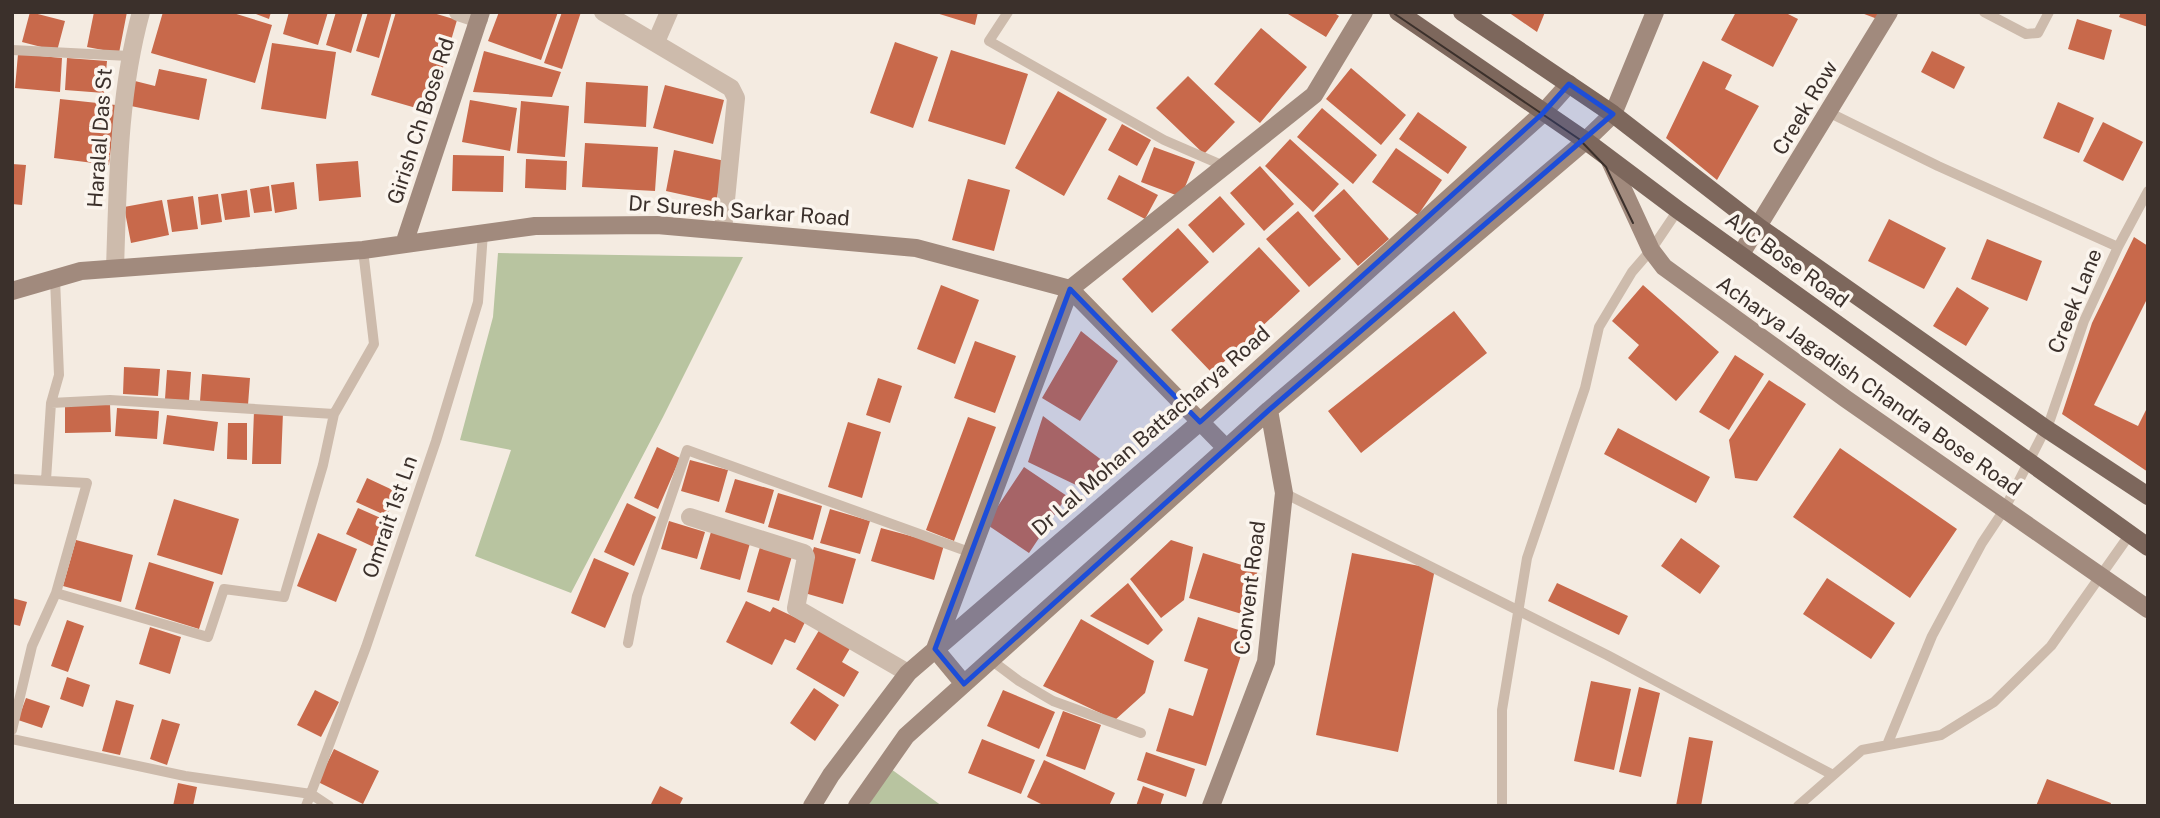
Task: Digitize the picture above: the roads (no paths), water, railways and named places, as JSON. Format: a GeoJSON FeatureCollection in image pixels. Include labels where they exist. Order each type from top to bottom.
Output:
{"type":"FeatureCollection","features":[{"type":"Feature","properties":{"kind":"main road","name":"AJC Bose Road"},"geometry":{"type":"LineString","coordinates":[[1398,12],[1586,141],[1678,211],[2148,547]]}},
{"type":"Feature","properties":{"kind":"main road"},"geometry":{"type":"LineString","coordinates":[[1462,12],[1613,114],[1759,227],[2045,428],[2148,496]]}},
{"type":"Feature","properties":{"kind":"street","name":"Haralal Das St"},"geometry":{"type":"LineString","coordinates":[[115,268],[119,152],[129,56],[141,12]]}},
{"type":"Feature","properties":{"kind":"street"},"geometry":{"type":"LineString","coordinates":[[458,12],[480,15]]}},
{"type":"Feature","properties":{"kind":"street"},"geometry":{"type":"LineString","coordinates":[[603,12],[731,88],[736,99],[723,230]]}},
{"type":"Feature","properties":{"kind":"street"},"geometry":{"type":"LineString","coordinates":[[656,42],[669,12]]}},
{"type":"Feature","properties":{"kind":"street"},"geometry":{"type":"LineString","coordinates":[[964,684],[935,649],[1070,289],[1314,95],[1364,12]]}},
{"type":"Feature","properties":{"kind":"street"},"geometry":{"type":"LineString","coordinates":[[857,806],[906,736],[1269,410],[1586,141],[1613,114],[1655,12]]}},
{"type":"Feature","properties":{"kind":"street","name":"Creek Row"},"geometry":{"type":"LineString","coordinates":[[1759,227],[1889,12]]}},
{"type":"Feature","properties":{"kind":"street","name":"Girish Ch Bose Rd"},"geometry":{"type":"LineString","coordinates":[[404,244],[480,15]]}},
{"type":"Feature","properties":{"kind":"street"},"geometry":{"type":"LineString","coordinates":[[1544,112],[1569,84]]}},
{"type":"Feature","properties":{"kind":"street","name":"Dr Lal Mohan Battacharya Road"},"geometry":{"type":"LineString","coordinates":[[812,806],[831,775],[908,673],[1200,422],[1544,112]]}},
{"type":"Feature","properties":{"kind":"street","name":"Acharya Jagadish Chandra Bose Road"},"geometry":{"type":"LineString","coordinates":[[1610,161],[1651,250],[1664,267],[2004,510],[2148,609]]}},
{"type":"Feature","properties":{"kind":"street","name":"Dr Suresh Sarkar Road"},"geometry":{"type":"LineString","coordinates":[[12,290],[81,271],[363,250],[535,226],[657,225],[916,247],[1070,289]]}},
{"type":"Feature","properties":{"kind":"street","name":"Acharya Jagadish Chandra Bose Road"},"geometry":{"type":"LineString","coordinates":[[1741,254],[1759,227]]}},
{"type":"Feature","properties":{"kind":"street"},"geometry":{"type":"LineString","coordinates":[[1070,289],[1226,448]]}},
{"type":"Feature","properties":{"kind":"street","name":"Convent Road"},"geometry":{"type":"LineString","coordinates":[[1210,806],[1266,662],[1284,493],[1269,410]]}},
{"type":"Feature","properties":{"kind":"street"},"geometry":{"type":"LineString","coordinates":[[690,517],[804,553],[806,557],[796,608],[908,673]]}},
{"type":"Feature","properties":{"kind":"lane"},"geometry":{"type":"LineString","coordinates":[[1008,12],[989,41],[1164,140],[1224,166]]}},
{"type":"Feature","properties":{"kind":"lane"},"geometry":{"type":"LineString","coordinates":[[1984,12],[2026,34],[2038,33],[2049,12]]}},
{"type":"Feature","properties":{"kind":"lane"},"geometry":{"type":"LineString","coordinates":[[12,50],[129,56]]}},
{"type":"Feature","properties":{"kind":"lane"},"geometry":{"type":"LineString","coordinates":[[1828,112],[1938,166],[2118,247]]}},
{"type":"Feature","properties":{"kind":"lane","name":"Creek Lane"},"geometry":{"type":"LineString","coordinates":[[1887,745],[1933,636],[1982,543],[2029,464],[2050,420],[2084,321],[2118,247],[2144,211],[2148,191]]}},
{"type":"Feature","properties":{"kind":"lane"},"geometry":{"type":"LineString","coordinates":[[1502,806],[1502,710],[1527,558],[1585,388],[1599,327],[1632,272],[1678,211]]}},
{"type":"Feature","properties":{"kind":"lane","name":"Omrait 1st Ln"},"geometry":{"type":"LineString","coordinates":[[306,806],[366,647],[436,441],[478,302],[483,233]]}},
{"type":"Feature","properties":{"kind":"lane"},"geometry":{"type":"LineString","coordinates":[[56,593],[208,637],[224,589],[284,597],[323,465],[334,414],[374,344],[363,250]]}},
{"type":"Feature","properties":{"kind":"lane"},"geometry":{"type":"LineString","coordinates":[[46,480],[51,403],[59,375],[55,279]]}},
{"type":"Feature","properties":{"kind":"lane"},"geometry":{"type":"LineString","coordinates":[[51,403],[110,400],[334,414]]}},
{"type":"Feature","properties":{"kind":"lane"},"geometry":{"type":"LineString","coordinates":[[628,643],[638,596],[687,450],[972,553]]}},
{"type":"Feature","properties":{"kind":"lane"},"geometry":{"type":"LineString","coordinates":[[12,480],[87,483],[56,593],[32,646],[12,730]]}},
{"type":"Feature","properties":{"kind":"lane"},"geometry":{"type":"LineString","coordinates":[[1284,493],[1519,610],[1833,775]]}},
{"type":"Feature","properties":{"kind":"lane"},"geometry":{"type":"LineString","coordinates":[[1798,806],[1862,750],[1941,735],[1994,702],[2051,646],[2130,534]]}},
{"type":"Feature","properties":{"kind":"lane"},"geometry":{"type":"LineString","coordinates":[[990,660],[1053,701],[1141,733]]}},
{"type":"Feature","properties":{"kind":"lane"},"geometry":{"type":"LineString","coordinates":[[12,739],[185,776],[311,794],[329,806]]}},
{"type":"Feature","properties":{"kind":"tram line"},"geometry":{"type":"LineString","coordinates":[[1392,12],[1579,139],[1606,167],[1633,223]]}}]}
